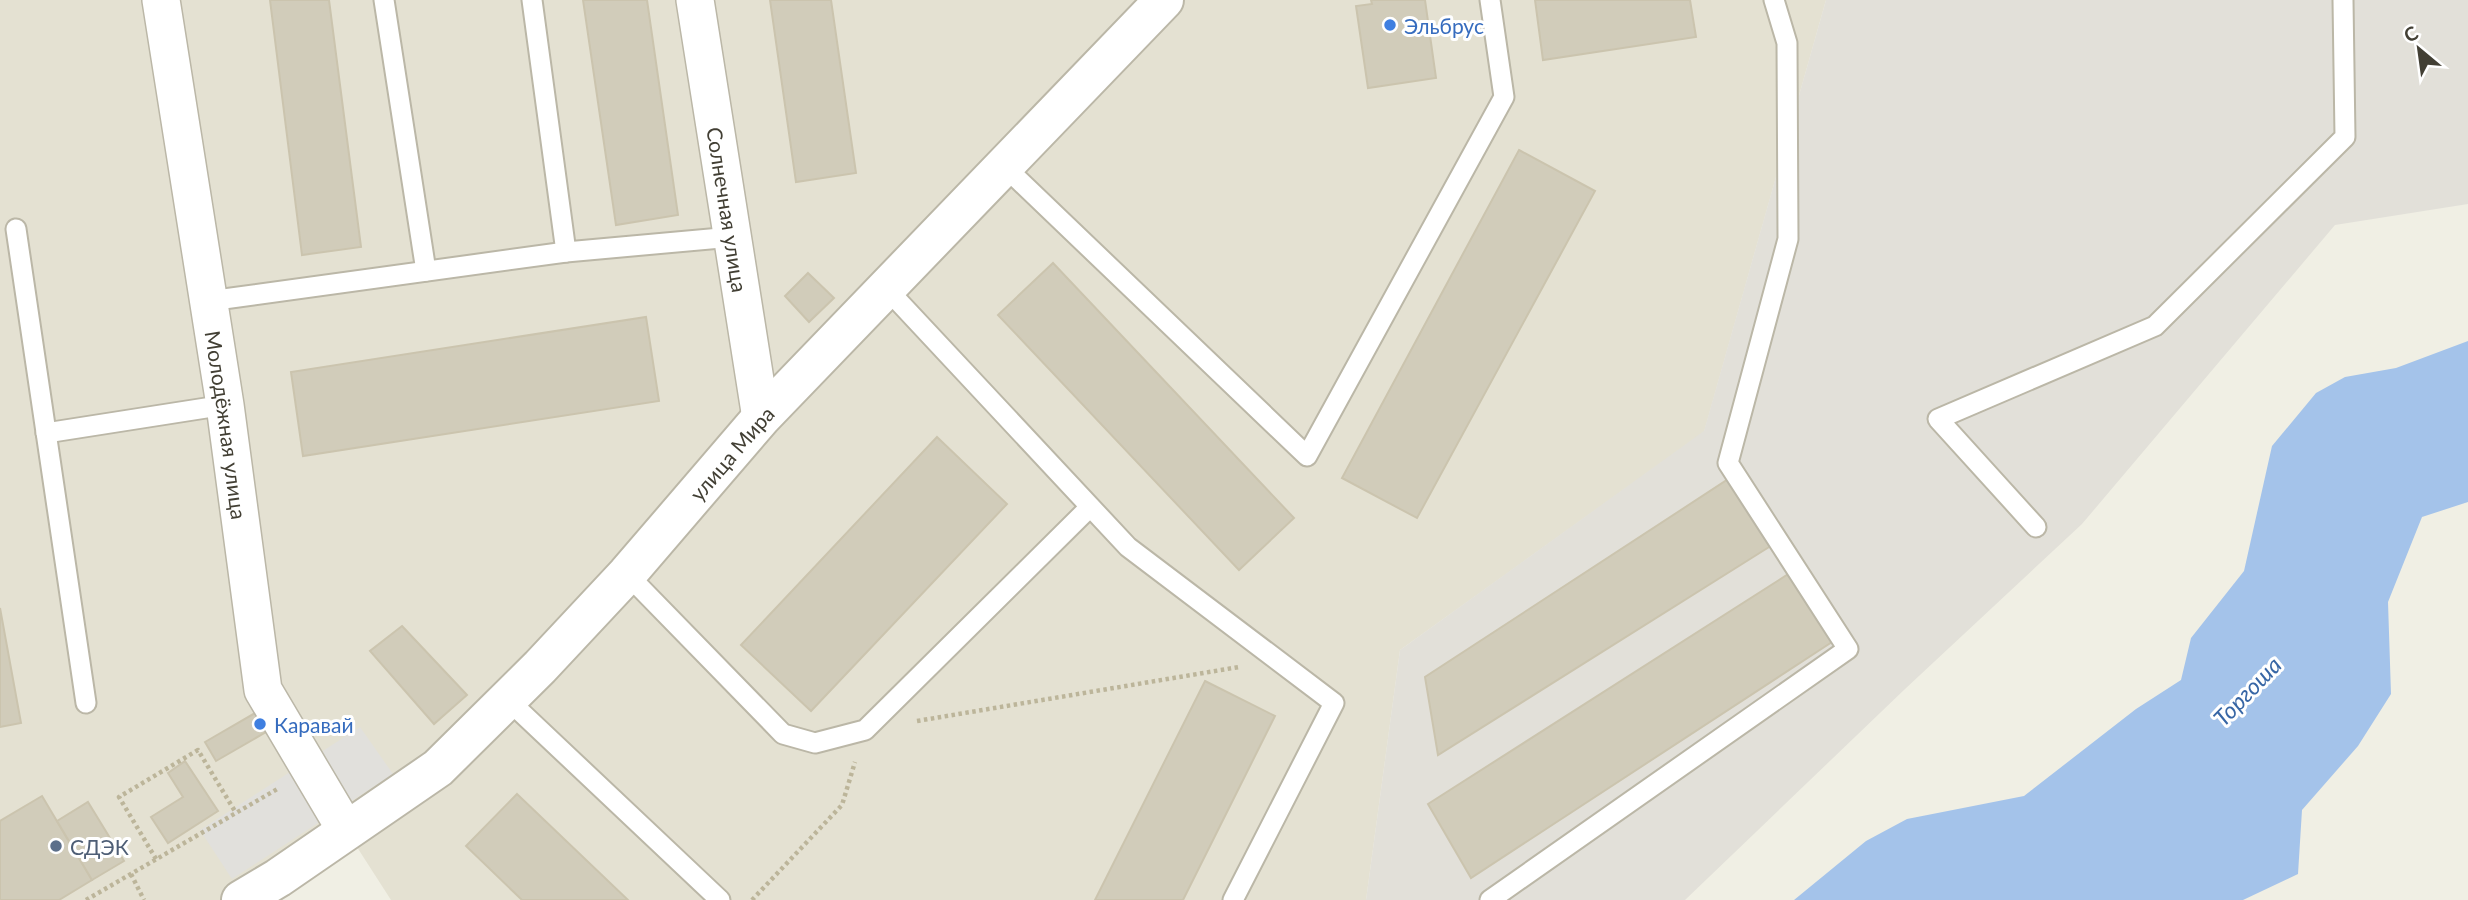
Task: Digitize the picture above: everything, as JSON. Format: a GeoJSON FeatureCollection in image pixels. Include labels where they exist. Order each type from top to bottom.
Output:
{"type":"FeatureCollection","features":[{"type":"Feature","properties":{"kind":"street","name":"Молодёжная улица"},"geometry":{"type":"LineString","coordinates":[[161,0],[225,405],[263,690],[346,830]]}},
{"type":"Feature","properties":{"kind":"street","name":"Солнечная улица"},"geometry":{"type":"LineString","coordinates":[[695,0],[761,418]]}},
{"type":"Feature","properties":{"kind":"street","name":"улица Мира"},"geometry":{"type":"LineString","coordinates":[[241,900],[284,889],[346,830],[438,768],[627,574],[761,418],[1164,0]]}},
{"type":"Feature","properties":{"kind":"lane"},"geometry":{"type":"LineString","coordinates":[[384,0],[426,271]]}},
{"type":"Feature","properties":{"kind":"lane"},"geometry":{"type":"LineString","coordinates":[[532,0],[566,252]]}},
{"type":"Feature","properties":{"kind":"lane"},"geometry":{"type":"LineString","coordinates":[[1003,165],[1307,456],[1504,97],[1490,0]]}},
{"type":"Feature","properties":{"kind":"lane"},"geometry":{"type":"LineString","coordinates":[[1490,900],[1848,649],[1728,463],[1788,239],[1787,43],[1774,0]]}},
{"type":"Feature","properties":{"kind":"lane"},"geometry":{"type":"LineString","coordinates":[[2036,527],[1938,419],[2155,326],[2346,137],[2343,0]]}},
{"type":"Feature","properties":{"kind":"lane"},"geometry":{"type":"LineString","coordinates":[[16,229],[86,703]]}},
{"type":"Feature","properties":{"kind":"lane"},"geometry":{"type":"LineString","coordinates":[[209,301],[566,252],[732,237]]}},
{"type":"Feature","properties":{"kind":"lane"},"geometry":{"type":"LineString","coordinates":[[886,288],[1128,547],[1334,703],[1233,900]]}},
{"type":"Feature","properties":{"kind":"lane"},"geometry":{"type":"LineString","coordinates":[[46,433],[225,405]]}},
{"type":"Feature","properties":{"kind":"lane"},"geometry":{"type":"LineString","coordinates":[[627,574],[782,734],[815,743],[864,730],[1090,507]]}},
{"type":"Feature","properties":{"kind":"lane"},"geometry":{"type":"LineString","coordinates":[[508,699],[720,900]]}},
{"type":"Feature","properties":{"kind":"path"},"geometry":{"type":"LineString","coordinates":[[752,900],[842,805],[864,730],[1278,661]]}},
{"type":"Feature","properties":{"kind":"path"},"geometry":{"type":"LineString","coordinates":[[156,859],[119,797],[198,750],[236,813]]}},
{"type":"Feature","properties":{"kind":"path"},"geometry":{"type":"LineString","coordinates":[[86,900],[310,770]]}},
{"type":"Feature","properties":{"kind":"path"},"geometry":{"type":"LineString","coordinates":[[131,874],[144,900]]}},
{"type":"Feature","properties":{"kind":"shaded area"},"geometry":{"type":"Polygon","coordinates":[[[0,0],[1826,0],[1704,432],[1400,650],[1366,900],[391,900],[346,830],[241,900],[0,900],[0,0]]]}},
{"type":"Feature","properties":{"kind":"shaded area"},"geometry":{"type":"Polygon","coordinates":[[[1826,0],[2468,0],[2468,204],[2335,225],[2082,524],[1685,900],[1366,900],[1400,650],[1704,431],[1826,0]]]}},
{"type":"Feature","properties":{"kind":"shaded area"},"geometry":{"type":"Polygon","coordinates":[[[360,727],[393,774],[232,879],[200,830],[360,727]]]}},
{"type":"Feature","properties":{"kind":"water","name":"Торгоша"},"geometry":{"type":"Polygon","coordinates":[[[2468,341],[2468,502],[2422,517],[2388,602],[2391,694],[2358,746],[2302,810],[2298,874],[2243,900],[1794,900],[1866,841],[1907,819],[2024,796],[2136,709],[2181,680],[2191,638],[2244,571],[2272,446],[2316,393],[2345,377],[2396,368],[2468,341]]]}},
{"type":"Feature","properties":{"kind":"building"},"geometry":{"type":"Polygon","coordinates":[[[270,0],[329,0],[361,247],[302,255],[270,0]]]}},
{"type":"Feature","properties":{"kind":"building"},"geometry":{"type":"Polygon","coordinates":[[[583,0],[647,0],[678,215],[616,225],[583,0]]]}},
{"type":"Feature","properties":{"kind":"building"},"geometry":{"type":"Polygon","coordinates":[[[770,0],[831,0],[856,173],[796,182],[770,0]]]}},
{"type":"Feature","properties":{"kind":"building"},"geometry":{"type":"Polygon","coordinates":[[[1371,0],[1425,0],[1436,78],[1368,88],[1356,6],[1372,4],[1371,0]]]}},
{"type":"Feature","properties":{"kind":"building"},"geometry":{"type":"Polygon","coordinates":[[[1535,0],[1690,0],[1696,37],[1543,60],[1535,0]]]}},
{"type":"Feature","properties":{"kind":"building"},"geometry":{"type":"Polygon","coordinates":[[[1519,150],[1595,191],[1417,518],[1342,478],[1519,150]]]}},
{"type":"Feature","properties":{"kind":"building"},"geometry":{"type":"Polygon","coordinates":[[[1053,263],[1294,518],[1239,570],[998,315],[1053,263]]]}},
{"type":"Feature","properties":{"kind":"building"},"geometry":{"type":"Polygon","coordinates":[[[808,273],[834,298],[809,322],[785,296],[808,273]]]}},
{"type":"Feature","properties":{"kind":"building"},"geometry":{"type":"Polygon","coordinates":[[[646,317],[659,401],[303,456],[291,372],[646,317]]]}},
{"type":"Feature","properties":{"kind":"building"},"geometry":{"type":"Polygon","coordinates":[[[937,437],[1007,504],[811,711],[741,645],[937,437]]]}},
{"type":"Feature","properties":{"kind":"building"},"geometry":{"type":"Polygon","coordinates":[[[1733,476],[1777,542],[1438,755],[1425,677],[1733,476]]]}},
{"type":"Feature","properties":{"kind":"building"},"geometry":{"type":"Polygon","coordinates":[[[1790,573],[1832,642],[1471,878],[1428,804],[1790,573]]]}},
{"type":"Feature","properties":{"kind":"building"},"geometry":{"type":"Polygon","coordinates":[[[0,608],[21,723],[0,727],[0,608]]]}},
{"type":"Feature","properties":{"kind":"building"},"geometry":{"type":"Polygon","coordinates":[[[402,626],[467,695],[434,724],[370,651],[402,626]]]}},
{"type":"Feature","properties":{"kind":"building"},"geometry":{"type":"Polygon","coordinates":[[[1205,681],[1275,716],[1183,900],[1095,900],[1205,681]]]}},
{"type":"Feature","properties":{"kind":"building"},"geometry":{"type":"Polygon","coordinates":[[[262,709],[273,728],[216,761],[205,742],[262,709]]]}},
{"type":"Feature","properties":{"kind":"building"},"geometry":{"type":"Polygon","coordinates":[[[185,761],[218,811],[168,843],[151,817],[183,797],[168,773],[185,761]]]}},
{"type":"Feature","properties":{"kind":"building"},"geometry":{"type":"Polygon","coordinates":[[[517,794],[628,900],[522,900],[466,846],[517,794]]]}},
{"type":"Feature","properties":{"kind":"building"},"geometry":{"type":"Polygon","coordinates":[[[42,796],[92,880],[59,900],[0,900],[0,821],[42,796]]]}},
{"type":"Feature","properties":{"kind":"building"},"geometry":{"type":"Polygon","coordinates":[[[88,802],[124,861],[92,880],[57,821],[88,802]]]}},
{"type":"Feature","properties":{"kind":"place","name":"Эльбрус"},"geometry":{"type":"Point","coordinates":[1390,25]}},
{"type":"Feature","properties":{"kind":"place","name":"Каравай"},"geometry":{"type":"Point","coordinates":[260,724]}},
{"type":"Feature","properties":{"kind":"place","name":"СДЭК"},"geometry":{"type":"Point","coordinates":[56,846]}}]}
